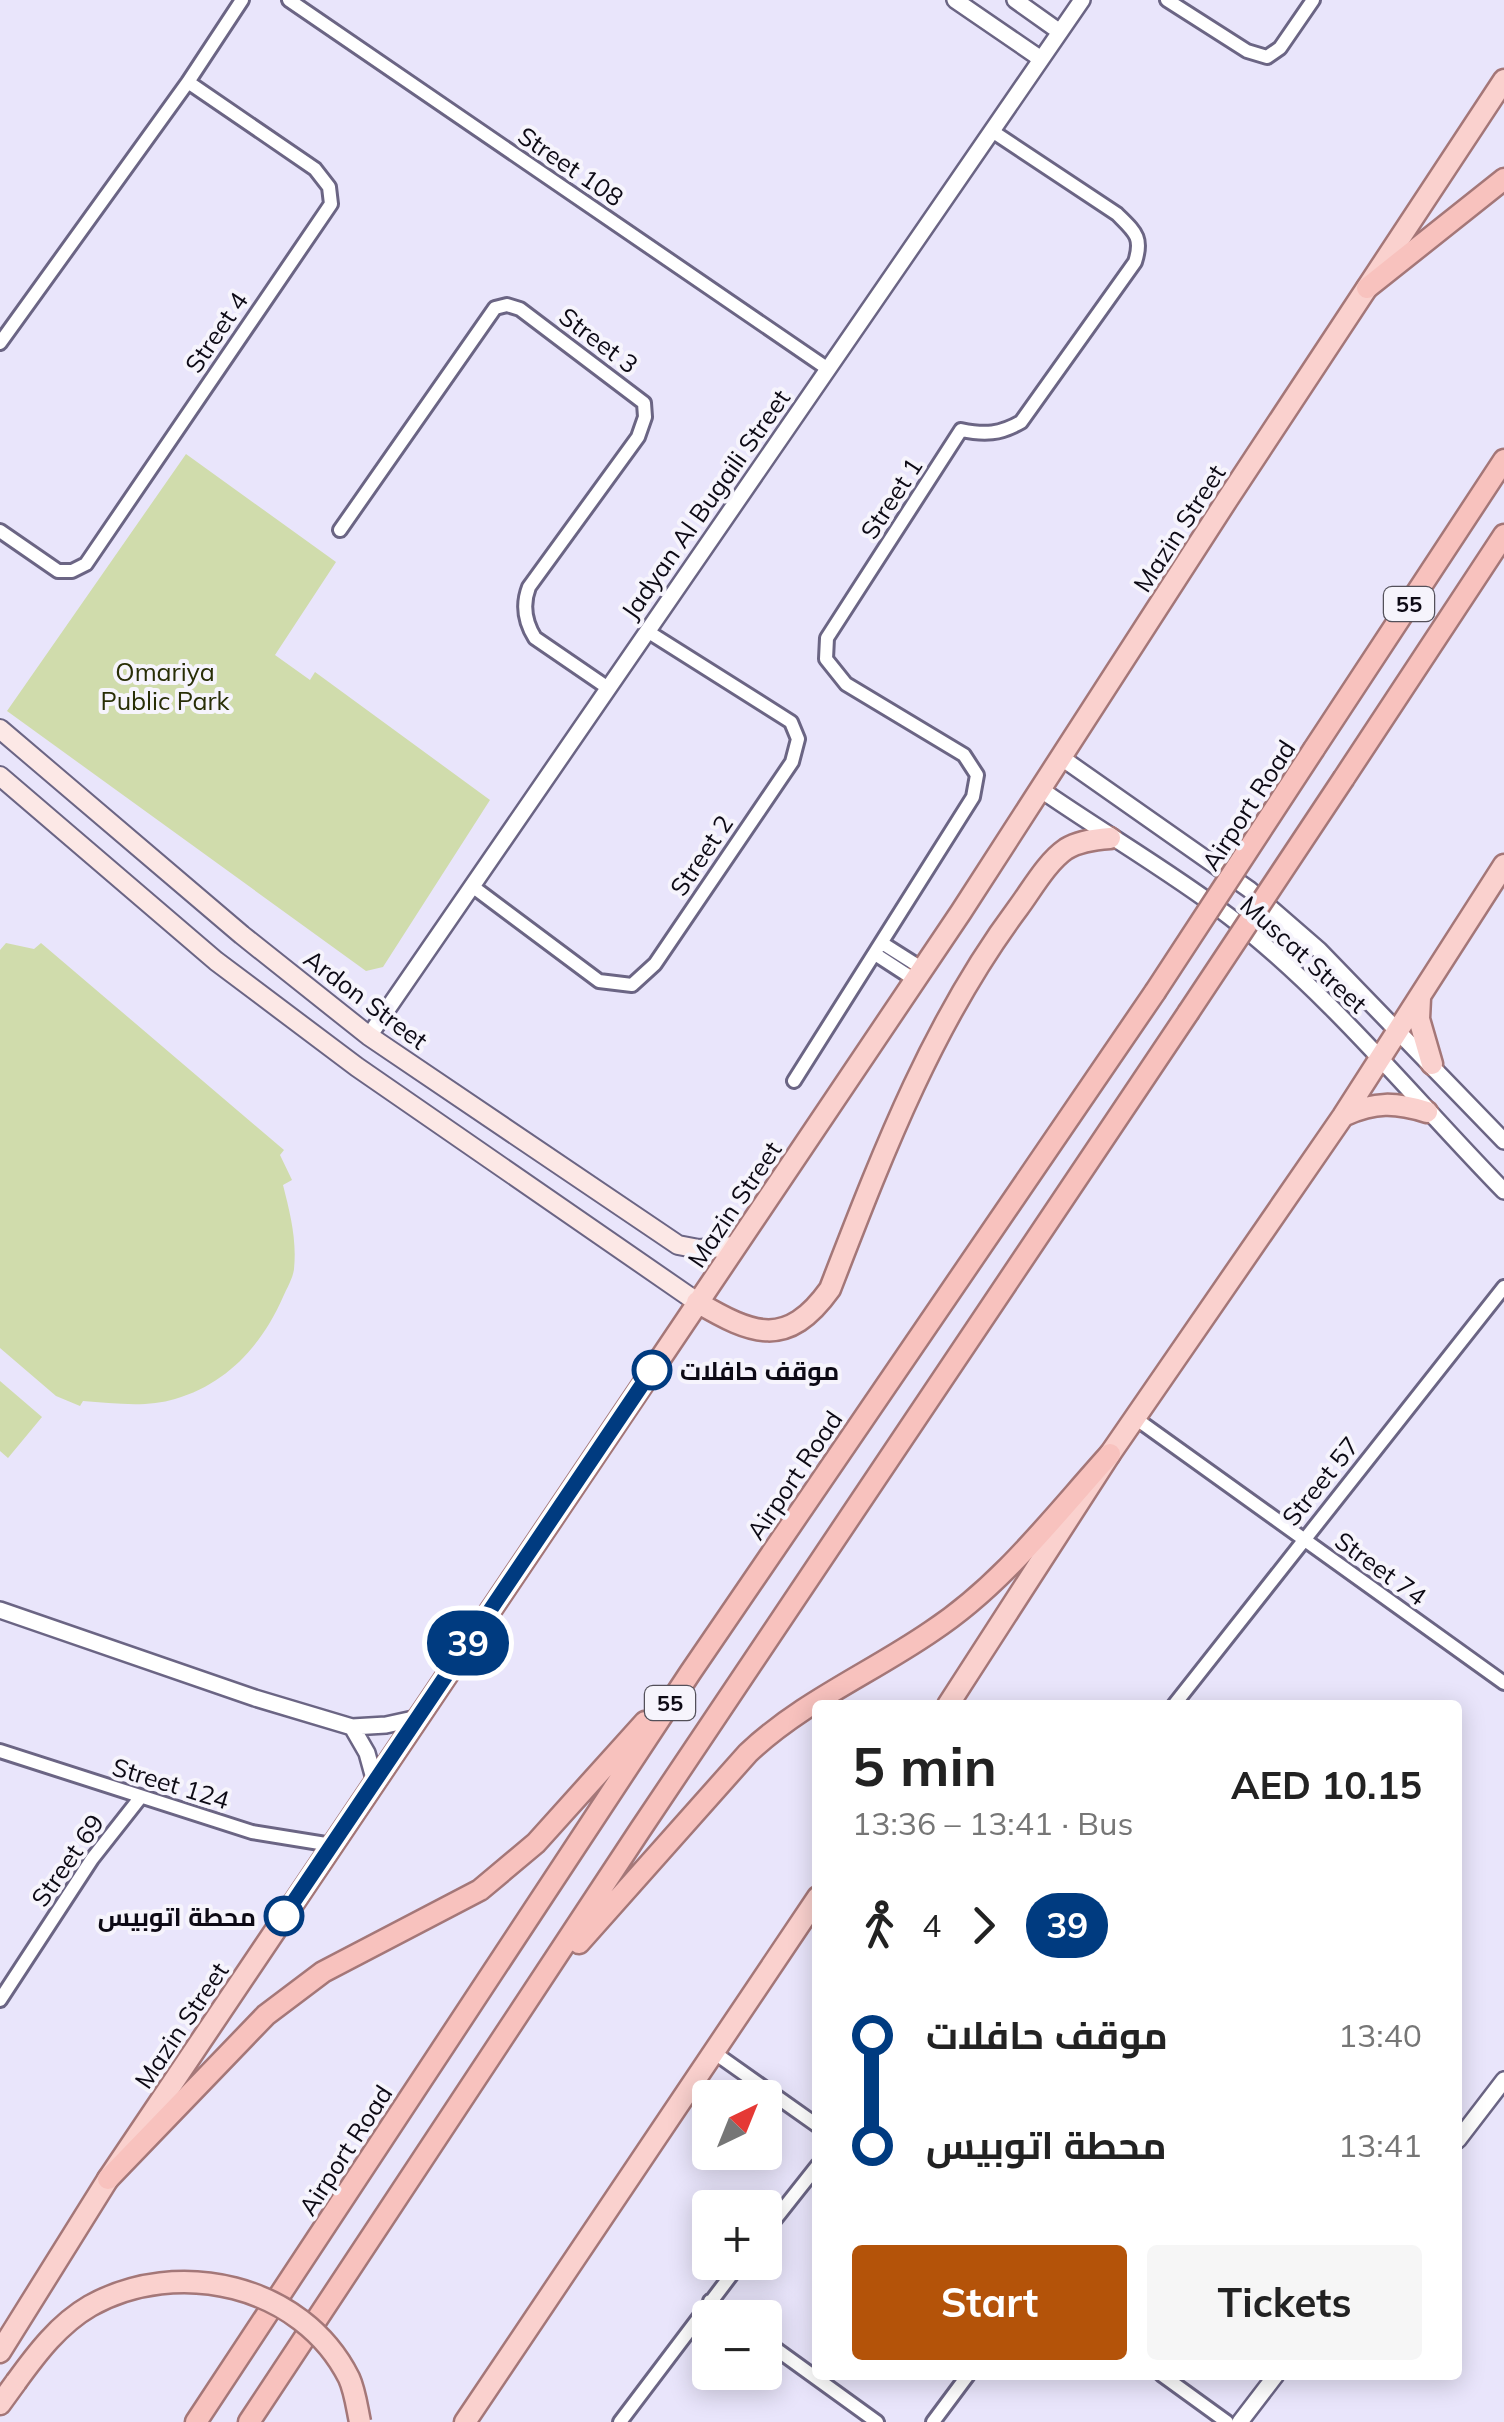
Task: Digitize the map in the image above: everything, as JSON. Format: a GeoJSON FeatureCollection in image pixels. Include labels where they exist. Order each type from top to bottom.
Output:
{"type":"FeatureCollection","features":[{"type":"Feature","properties":{"kind":"highway"},"geometry":{"type":"LineString","coordinates":[[1366,288],[1504,179]]}},
{"type":"Feature","properties":{"kind":"highway","name":"Airport Road"},"geometry":{"type":"LineString","coordinates":[[196,2422],[690,1672],[1155,992],[1504,460]]}},
{"type":"Feature","properties":{"kind":"highway","name":"55"},"geometry":{"type":"LineString","coordinates":[[249,2422],[1504,536]]}},
{"type":"Feature","properties":{"kind":"highway"},"geometry":{"type":"LineString","coordinates":[[819,1700],[933,1631],[990,1587],[1110,1454]]}},
{"type":"Feature","properties":{"kind":"highway"},"geometry":{"type":"LineString","coordinates":[[108,2179],[266,2015],[295,1992],[323,1972],[480,1890],[536,1844],[690,1672]]}},
{"type":"Feature","properties":{"kind":"highway"},"geometry":{"type":"LineString","coordinates":[[531,1997],[748,1752],[776,1726],[812,1704]]}},
{"type":"Feature","properties":{"kind":"main road","name":"Mazin Street"},"geometry":{"type":"LineString","coordinates":[[0,2352],[108,2179],[1062,758],[1504,80]]}},
{"type":"Feature","properties":{"kind":"main road","name":"Ardon Street"},"geometry":{"type":"LineString","coordinates":[[0,728],[242,935],[368,1036],[678,1245],[700,1249],[735,1246]]}},
{"type":"Feature","properties":{"kind":"main road"},"geometry":{"type":"LineString","coordinates":[[0,776],[216,961],[357,1068],[697,1302],[739,1326],[772,1331],[814,1312],[830,1289],[900,1110],[933,1042],[974,972],[1048,867],[1065,850],[1110,838]]}},
{"type":"Feature","properties":{"kind":"main road"},"geometry":{"type":"LineString","coordinates":[[951,1700],[1110,1454],[1343,1116],[1504,865]]}},
{"type":"Feature","properties":{"kind":"main road"},"geometry":{"type":"LineString","coordinates":[[216,961],[222,942],[242,935]]}},
{"type":"Feature","properties":{"kind":"main road"},"geometry":{"type":"LineString","coordinates":[[1420,996],[1420,1019],[1432,1064]]}},
{"type":"Feature","properties":{"kind":"main road"},"geometry":{"type":"LineString","coordinates":[[1343,1116],[1370,1105],[1399,1103],[1427,1112]]}},
{"type":"Feature","properties":{"kind":"main road"},"geometry":{"type":"LineString","coordinates":[[479,1153],[493,1146],[496,1122]]}},
{"type":"Feature","properties":{"kind":"main road"},"geometry":{"type":"LineString","coordinates":[[465,2422],[812,1905]]}},
{"type":"Feature","properties":{"kind":"main road"},"geometry":{"type":"LineString","coordinates":[[0,2404],[61,2327],[88,2307],[118,2292],[184,2280],[250,2292],[280,2306],[308,2326],[349,2379],[360,2422]]}},
{"type":"Feature","properties":{"kind":"street"},"geometry":{"type":"LineString","coordinates":[[0,343],[188,82],[242,0]]}},
{"type":"Feature","properties":{"kind":"street","name":"Street 108"},"geometry":{"type":"LineString","coordinates":[[289,0],[828,370]]}},
{"type":"Feature","properties":{"kind":"street"},"geometry":{"type":"LineString","coordinates":[[955,0],[1041,59]]}},
{"type":"Feature","properties":{"kind":"street"},"geometry":{"type":"LineString","coordinates":[[1015,0],[1060,32]]}},
{"type":"Feature","properties":{"kind":"street","name":"Jadyan Al Bugaili Street"},"geometry":{"type":"LineString","coordinates":[[368,1036],[1082,0]]}},
{"type":"Feature","properties":{"kind":"street"},"geometry":{"type":"LineString","coordinates":[[1167,0],[1247,51],[1267,57],[1280,48],[1313,0]]}},
{"type":"Feature","properties":{"kind":"street","name":"Street 4"},"geometry":{"type":"LineString","coordinates":[[0,531],[58,571],[72,571],[86,564],[332,204],[330,186],[315,168],[188,82]]}},
{"type":"Feature","properties":{"kind":"street","name":"Street 1"},"geometry":{"type":"LineString","coordinates":[[794,1081],[973,797],[977,775],[964,755],[846,684],[826,659],[827,638],[961,430],[986,435],[1021,422],[1135,262],[1140,246],[1134,231],[1117,214],[992,131]]}},
{"type":"Feature","properties":{"kind":"street","name":"Street 3"},"geometry":{"type":"LineString","coordinates":[[340,530],[495,308],[507,305],[520,309],[644,403],[645,417],[638,438],[529,587],[524,600],[527,626],[535,638],[608,688]]}},
{"type":"Feature","properties":{"kind":"street","name":"Street 2"},"geometry":{"type":"LineString","coordinates":[[472,886],[600,981],[632,985],[654,964],[792,762],[798,739],[792,722],[647,631]]}},
{"type":"Feature","properties":{"kind":"street","name":"Muscat Street"},"geometry":{"type":"LineString","coordinates":[[1062,758],[1250,890],[1319,950],[1504,1141]]}},
{"type":"Feature","properties":{"kind":"street","name":"Muscat Street"},"geometry":{"type":"LineString","coordinates":[[1040,789],[1229,916],[1380,1058],[1504,1191]]}},
{"type":"Feature","properties":{"kind":"street"},"geometry":{"type":"LineString","coordinates":[[878,949],[919,974]]}},
{"type":"Feature","properties":{"kind":"street","name":"Street 57"},"geometry":{"type":"LineString","coordinates":[[1178,1700],[1504,1287]]}},
{"type":"Feature","properties":{"kind":"street","name":"Street 74"},"geometry":{"type":"LineString","coordinates":[[1135,1418],[1504,1684]]}},
{"type":"Feature","properties":{"kind":"street"},"geometry":{"type":"LineString","coordinates":[[0,1610],[255,1698],[352,1727],[418,1718]]}},
{"type":"Feature","properties":{"kind":"street"},"geometry":{"type":"LineString","coordinates":[[352,1727],[368,1753],[375,1782]]}},
{"type":"Feature","properties":{"kind":"street","name":"Street 124"},"geometry":{"type":"LineString","coordinates":[[0,1751],[252,1832],[332,1846]]}},
{"type":"Feature","properties":{"kind":"street","name":"Street 69"},"geometry":{"type":"LineString","coordinates":[[0,2000],[92,1859],[140,1798]]}},
{"type":"Feature","properties":{"kind":"street"},"geometry":{"type":"LineString","coordinates":[[712,2052],[812,2122]]}},
{"type":"Feature","properties":{"kind":"street"},"geometry":{"type":"LineString","coordinates":[[1462,2135],[1504,2080]]}},
{"type":"Feature","properties":{"kind":"street"},"geometry":{"type":"LineString","coordinates":[[782,2211],[812,2173]]}},
{"type":"Feature","properties":{"kind":"street"},"geometry":{"type":"LineString","coordinates":[[712,2300],[727,2280]]}},
{"type":"Feature","properties":{"kind":"street"},"geometry":{"type":"LineString","coordinates":[[620,2422],[692,2326]]}},
{"type":"Feature","properties":{"kind":"street"},"geometry":{"type":"LineString","coordinates":[[782,2353],[812,2375]]}},
{"type":"Feature","properties":{"kind":"street"},"geometry":{"type":"LineString","coordinates":[[819,2380],[877,2422]]}},
{"type":"Feature","properties":{"kind":"street"},"geometry":{"type":"LineString","coordinates":[[933,2422],[964,2380]]}},
{"type":"Feature","properties":{"kind":"street"},"geometry":{"type":"LineString","coordinates":[[1169,2380],[1227,2422]]}},
{"type":"Feature","properties":{"kind":"street"},"geometry":{"type":"LineString","coordinates":[[1240,2422],[1272,2380]]}},
{"type":"Feature","properties":{"kind":"green space","name":"Omariya Public Park"},"geometry":{"type":"Polygon","coordinates":[[[186,454],[336,562],[275,655],[310,680],[315,672],[490,800],[383,967],[366,971],[7,711],[186,454]]]}},
{"type":"Feature","properties":{"kind":"green space"},"geometry":{"type":"Polygon","coordinates":[[[6,943],[34,949],[41,943],[284,1150],[280,1155],[292,1180],[283,1185],[294,1237],[291,1279],[265,1331],[241,1360],[194,1392],[152,1403],[83,1401],[80,1406],[56,1396],[0,1348],[0,950],[6,943]]]}},
{"type":"Feature","properties":{"kind":"green space"},"geometry":{"type":"Polygon","coordinates":[[[0,1381],[42,1417],[8,1458],[0,1451],[0,1381]]]}},
{"type":"Feature","properties":{"kind":"bus line","name":"39"},"geometry":{"type":"LineString","coordinates":[[284,1916],[652,1370]]}},
{"type":"Feature","properties":{"kind":"place","name":"موقف حافلات"},"geometry":{"type":"Point","coordinates":[652,1370]}},
{"type":"Feature","properties":{"kind":"place","name":"محطة اتوبيس"},"geometry":{"type":"Point","coordinates":[284,1916]}}]}
